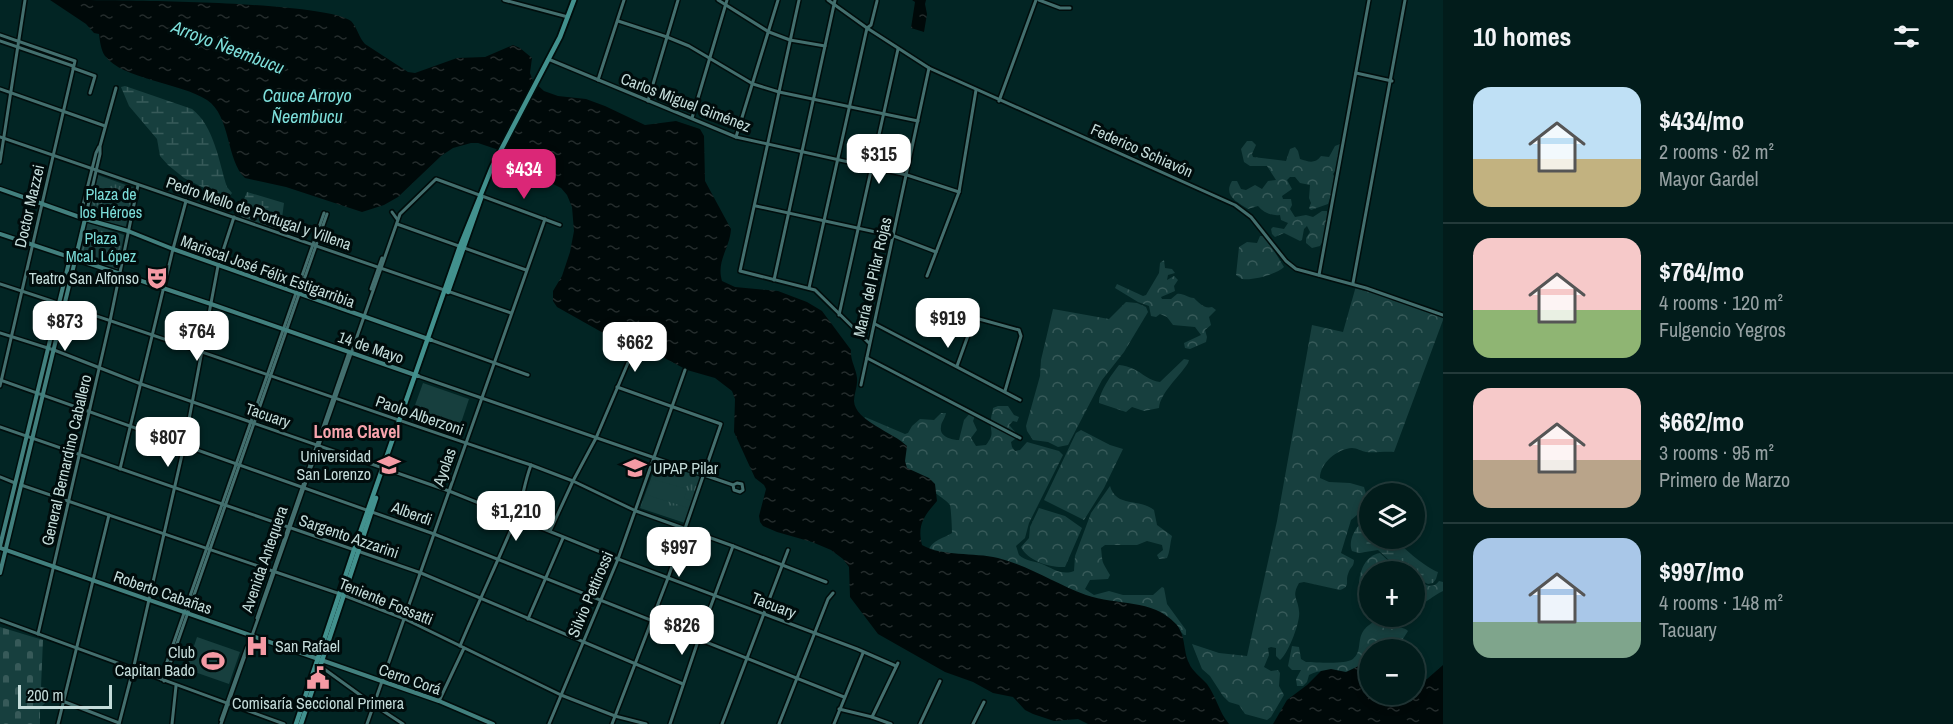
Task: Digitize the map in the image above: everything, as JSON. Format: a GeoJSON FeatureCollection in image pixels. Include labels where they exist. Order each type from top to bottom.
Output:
{"type":"FeatureCollection","features":[{"type":"Feature","properties":{"kind":"main road"},"geometry":{"type":"LineString","coordinates":[[299,724],[355,550],[481,196],[498,153],[548,59],[574,0]]}},
{"type":"Feature","properties":{"kind":"main road","name":"Mariscal José Félix Estigarribia"},"geometry":{"type":"LineString","coordinates":[[0,189],[82,218],[128,231],[218,266],[429,340]]}},
{"type":"Feature","properties":{"kind":"main road"},"geometry":{"type":"LineString","coordinates":[[0,573],[2,548],[16,483],[51,350],[82,218]]}},
{"type":"Feature","properties":{"kind":"main road","name":"14 de Mayo"},"geometry":{"type":"LineString","coordinates":[[0,234],[211,304],[416,376]]}},
{"type":"Feature","properties":{"kind":"main road"},"geometry":{"type":"LineString","coordinates":[[2,548],[22,485],[44,396],[51,350]]}},
{"type":"Feature","properties":{"kind":"main road","name":"Roberto Cabañas"},"geometry":{"type":"LineString","coordinates":[[2,548],[320,659]]}},
{"type":"Feature","properties":{"kind":"main road"},"geometry":{"type":"LineString","coordinates":[[299,724],[320,666],[320,659]]}},
{"type":"Feature","properties":{"kind":"main road","name":"Cerro Corá"},"geometry":{"type":"LineString","coordinates":[[320,659],[439,701],[493,724]]}},
{"type":"Feature","properties":{"kind":"street"},"geometry":{"type":"LineString","coordinates":[[0,162],[2,137],[25,0]]}},
{"type":"Feature","properties":{"kind":"street"},"geometry":{"type":"LineString","coordinates":[[504,0],[568,17]]}},
{"type":"Feature","properties":{"kind":"street"},"geometry":{"type":"LineString","coordinates":[[598,80],[624,0]]}},
{"type":"Feature","properties":{"kind":"street"},"geometry":{"type":"LineString","coordinates":[[648,101],[678,0]]}},
{"type":"Feature","properties":{"kind":"street"},"geometry":{"type":"LineString","coordinates":[[718,0],[769,32],[790,40],[825,46]]}},
{"type":"Feature","properties":{"kind":"street"},"geometry":{"type":"LineString","coordinates":[[692,118],[727,0]]}},
{"type":"Feature","properties":{"kind":"street"},"geometry":{"type":"LineString","coordinates":[[736,137],[778,0]]}},
{"type":"Feature","properties":{"kind":"street"},"geometry":{"type":"LineString","coordinates":[[799,0],[761,168],[756,206],[740,271],[814,290],[869,343]]}},
{"type":"Feature","properties":{"kind":"street","name":"Federico Schiavón"},"geometry":{"type":"LineString","coordinates":[[828,0],[835,2],[867,28],[929,68],[1235,205],[1251,217],[1291,266],[1353,284],[1443,315]]}},
{"type":"Feature","properties":{"kind":"street"},"geometry":{"type":"LineString","coordinates":[[999,101],[1037,0],[1060,8],[1070,8]]}},
{"type":"Feature","properties":{"kind":"street"},"geometry":{"type":"LineString","coordinates":[[1319,276],[1369,0]]}},
{"type":"Feature","properties":{"kind":"street"},"geometry":{"type":"LineString","coordinates":[[1353,284],[1392,81],[1405,0]]}},
{"type":"Feature","properties":{"kind":"street"},"geometry":{"type":"LineString","coordinates":[[809,288],[848,106],[867,28],[871,25],[877,1]]}},
{"type":"Feature","properties":{"kind":"street"},"geometry":{"type":"LineString","coordinates":[[774,280],[835,2]]}},
{"type":"Feature","properties":{"kind":"street"},"geometry":{"type":"LineString","coordinates":[[618,21],[667,37],[710,58],[753,84],[779,92],[918,121]]}},
{"type":"Feature","properties":{"kind":"street"},"geometry":{"type":"LineString","coordinates":[[0,35],[18,42]]}},
{"type":"Feature","properties":{"kind":"street"},"geometry":{"type":"LineString","coordinates":[[0,41],[95,76],[90,93]]}},
{"type":"Feature","properties":{"kind":"street","name":"Doctor Mazzei"},"geometry":{"type":"LineString","coordinates":[[0,386],[75,62],[18,42]]}},
{"type":"Feature","properties":{"kind":"street"},"geometry":{"type":"LineString","coordinates":[[838,315],[898,49]]}},
{"type":"Feature","properties":{"kind":"street","name":"Carlos Miguel Giménez"},"geometry":{"type":"LineString","coordinates":[[548,59],[736,137],[907,175],[958,192]]}},
{"type":"Feature","properties":{"kind":"street","name":"María del Pilar Rojas"},"geometry":{"type":"LineString","coordinates":[[861,385],[929,68]]}},
{"type":"Feature","properties":{"kind":"street"},"geometry":{"type":"LineString","coordinates":[[1356,73],[1392,81]]}},
{"type":"Feature","properties":{"kind":"street"},"geometry":{"type":"LineString","coordinates":[[82,218],[117,88]]}},
{"type":"Feature","properties":{"kind":"street"},"geometry":{"type":"LineString","coordinates":[[0,89],[105,126]]}},
{"type":"Feature","properties":{"kind":"street"},"geometry":{"type":"LineString","coordinates":[[927,276],[958,192],[976,90]]}},
{"type":"Feature","properties":{"kind":"street","name":"Pedro Mello de Portugal y Villena"},"geometry":{"type":"LineString","coordinates":[[2,137],[511,313]]}},
{"type":"Feature","properties":{"kind":"street"},"geometry":{"type":"LineString","coordinates":[[397,219],[433,179],[560,225]]}},
{"type":"Feature","properties":{"kind":"street","name":"General Bernardino Caballero"},"geometry":{"type":"LineString","coordinates":[[38,634],[121,275],[138,185]]}},
{"type":"Feature","properties":{"kind":"street"},"geometry":{"type":"LineString","coordinates":[[120,469],[186,201]]}},
{"type":"Feature","properties":{"kind":"street"},"geometry":{"type":"LineString","coordinates":[[756,206],[894,236],[936,252]]}},
{"type":"Feature","properties":{"kind":"street"},"geometry":{"type":"LineString","coordinates":[[392,212],[397,219],[397,224],[526,270]]}},
{"type":"Feature","properties":{"kind":"street"},"geometry":{"type":"LineString","coordinates":[[162,680],[325,213]]}},
{"type":"Feature","properties":{"kind":"street"},"geometry":{"type":"LineString","coordinates":[[65,702],[119,723],[184,446],[218,266],[234,218]]}},
{"type":"Feature","properties":{"kind":"street","name":"Ayolas"},"geometry":{"type":"LineString","coordinates":[[367,724],[545,219]]}},
{"type":"Feature","properties":{"kind":"street","name":"Avenida Antequera"},"geometry":{"type":"LineString","coordinates":[[221,724],[362,317],[397,224]]}},
{"type":"Feature","properties":{"kind":"street","name":"Paolo Alberzoni"},"geometry":{"type":"LineString","coordinates":[[0,284],[531,465],[573,481],[636,511],[826,582]]}},
{"type":"Feature","properties":{"kind":"street"},"geometry":{"type":"LineString","coordinates":[[957,366],[974,319],[1019,330],[1021,336],[1005,391]]}},
{"type":"Feature","properties":{"kind":"street"},"geometry":{"type":"LineString","coordinates":[[874,324],[1020,400]]}},
{"type":"Feature","properties":{"kind":"street","name":"Tacuary"},"geometry":{"type":"LineString","coordinates":[[0,333],[448,491],[618,560],[897,665],[872,717]]}},
{"type":"Feature","properties":{"kind":"street","name":"Mariscal José Félix Estigarribia"},"geometry":{"type":"LineString","coordinates":[[429,340],[528,375]]}},
{"type":"Feature","properties":{"kind":"street"},"geometry":{"type":"LineString","coordinates":[[550,531],[596,438],[633,351]]}},
{"type":"Feature","properties":{"kind":"street"},"geometry":{"type":"LineString","coordinates":[[867,358],[1020,438]]}},
{"type":"Feature","properties":{"kind":"street","name":"Silvio Pettirossi"},"geometry":{"type":"LineString","coordinates":[[549,724],[618,560],[685,370]]}},
{"type":"Feature","properties":{"kind":"street","name":"14 de Mayo"},"geometry":{"type":"LineString","coordinates":[[416,376],[733,485]]}},
{"type":"Feature","properties":{"kind":"street","name":"Alberdi"},"geometry":{"type":"LineString","coordinates":[[1,380],[370,510],[498,558],[844,697]]}},
{"type":"Feature","properties":{"kind":"street"},"geometry":{"type":"LineString","coordinates":[[612,724],[668,578],[721,424],[617,387]]}},
{"type":"Feature","properties":{"kind":"street","name":"Sargento Azzarini"},"geometry":{"type":"LineString","coordinates":[[0,427],[421,573],[683,684]]}},
{"type":"Feature","properties":{"kind":"street"},"geometry":{"type":"LineString","coordinates":[[460,646],[516,517],[525,490],[524,481],[531,465]]}},
{"type":"Feature","properties":{"kind":"street","name":"Teniente Fossatti"},"geometry":{"type":"LineString","coordinates":[[0,477],[405,619],[561,695],[615,716],[646,724]]}},
{"type":"Feature","properties":{"kind":"street"},"geometry":{"type":"LineString","coordinates":[[58,724],[110,515]]}},
{"type":"Feature","properties":{"kind":"street"},"geometry":{"type":"LineString","coordinates":[[528,619],[563,537]]}},
{"type":"Feature","properties":{"kind":"street"},"geometry":{"type":"LineString","coordinates":[[670,724],[714,595],[734,546]]}},
{"type":"Feature","properties":{"kind":"street"},"geometry":{"type":"LineString","coordinates":[[722,724],[788,550]]}},
{"type":"Feature","properties":{"kind":"street"},"geometry":{"type":"LineString","coordinates":[[779,724],[828,599],[833,593]]}},
{"type":"Feature","properties":{"kind":"street"},"geometry":{"type":"LineString","coordinates":[[0,620],[284,724]]}},
{"type":"Feature","properties":{"kind":"street"},"geometry":{"type":"LineString","coordinates":[[439,701],[464,648]]}},
{"type":"Feature","properties":{"kind":"street"},"geometry":{"type":"LineString","coordinates":[[834,724],[862,652]]}},
{"type":"Feature","properties":{"kind":"street"},"geometry":{"type":"LineString","coordinates":[[320,666],[403,724]]}},
{"type":"Feature","properties":{"kind":"street"},"geometry":{"type":"LineString","coordinates":[[920,724],[940,681]]}},
{"type":"Feature","properties":{"kind":"street"},"geometry":{"type":"LineString","coordinates":[[172,724],[176,686]]}},
{"type":"Feature","properties":{"kind":"street"},"geometry":{"type":"LineString","coordinates":[[973,724],[984,702]]}},
{"type":"Feature","properties":{"kind":"street"},"geometry":{"type":"LineString","coordinates":[[839,709],[891,724]]}},
{"type":"Feature","properties":{"kind":"green space"},"geometry":{"type":"Polygon","coordinates":[[[125,86],[192,109],[199,116],[215,145],[227,187],[232,193],[229,197],[184,178],[168,165],[160,156],[157,139],[129,106],[121,87],[125,86]]]}},
{"type":"Feature","properties":{"kind":"green space"},"geometry":{"type":"Polygon","coordinates":[[[1247,141],[1252,141],[1256,145],[1253,157],[1286,161],[1290,149],[1295,147],[1300,159],[1312,162],[1321,156],[1329,157],[1335,146],[1340,144],[1342,156],[1333,174],[1336,181],[1328,204],[1311,210],[1309,208],[1310,185],[1300,183],[1295,177],[1287,180],[1292,189],[1282,196],[1283,199],[1291,199],[1290,209],[1295,217],[1306,215],[1313,217],[1322,211],[1327,211],[1328,220],[1320,246],[1312,248],[1306,243],[1310,232],[1307,226],[1300,241],[1284,233],[1275,237],[1271,229],[1273,227],[1284,229],[1288,223],[1281,220],[1280,215],[1268,214],[1258,206],[1248,209],[1232,198],[1229,191],[1232,181],[1237,181],[1241,189],[1246,190],[1255,185],[1262,189],[1268,181],[1276,180],[1267,166],[1250,166],[1244,162],[1241,149],[1247,141]]]}},
{"type":"Feature","properties":{"kind":"green space","name":"Plaza de los Héroes"},"geometry":{"type":"Polygon","coordinates":[[[98,175],[134,188],[125,230],[88,218],[98,175]]]}},
{"type":"Feature","properties":{"kind":"green space"},"geometry":{"type":"Polygon","coordinates":[[[247,192],[284,203],[278,227],[273,229],[242,218],[239,211],[247,192]]]}},
{"type":"Feature","properties":{"kind":"green space","name":"Plaza Mcal. López"},"geometry":{"type":"Polygon","coordinates":[[[86,222],[124,235],[117,272],[78,260],[86,222]]]}},
{"type":"Feature","properties":{"kind":"green space"},"geometry":{"type":"Polygon","coordinates":[[[1260,236],[1265,236],[1284,267],[1264,276],[1242,279],[1236,275],[1239,247],[1247,242],[1257,243],[1260,236]]]}},
{"type":"Feature","properties":{"kind":"green space"},"geometry":{"type":"Polygon","coordinates":[[[1164,260],[1165,268],[1172,269],[1175,273],[1168,275],[1167,280],[1174,276],[1178,280],[1174,286],[1175,291],[1161,297],[1162,299],[1171,299],[1177,294],[1182,294],[1216,310],[1209,317],[1211,325],[1205,330],[1206,342],[1190,349],[1185,348],[1184,343],[1201,335],[1195,327],[1173,325],[1167,317],[1160,314],[1156,317],[1151,316],[1149,306],[1115,288],[1117,284],[1143,296],[1146,295],[1159,273],[1160,263],[1164,260]]]}},
{"type":"Feature","properties":{"kind":"green space"},"geometry":{"type":"Polygon","coordinates":[[[1356,286],[1443,317],[1394,452],[1364,452],[1354,448],[1346,449],[1335,454],[1323,467],[1320,478],[1329,482],[1359,486],[1359,513],[1351,520],[1341,553],[1354,560],[1347,577],[1347,584],[1340,590],[1304,582],[1299,583],[1295,595],[1299,616],[1290,644],[1280,660],[1276,656],[1276,648],[1268,648],[1269,655],[1264,667],[1271,671],[1278,670],[1280,673],[1279,686],[1284,695],[1267,720],[1245,714],[1239,705],[1229,702],[1223,696],[1210,676],[1202,669],[1192,644],[1219,653],[1247,656],[1277,521],[1312,325],[1343,332],[1356,286]]]}},
{"type":"Feature","properties":{"kind":"green space"},"geometry":{"type":"Polygon","coordinates":[[[1126,302],[1146,307],[1148,312],[1124,352],[1102,380],[1068,445],[1058,447],[1048,442],[1033,440],[1026,426],[1040,376],[1041,360],[1053,309],[1109,319],[1126,302]]]}},
{"type":"Feature","properties":{"kind":"green space"},"geometry":{"type":"Polygon","coordinates":[[[1184,359],[1189,360],[1188,363],[1163,396],[1159,408],[1144,411],[1132,407],[1126,412],[1099,403],[1103,389],[1119,365],[1132,368],[1160,382],[1184,359]]]}},
{"type":"Feature","properties":{"kind":"green space"},"geometry":{"type":"Polygon","coordinates":[[[423,383],[469,399],[457,435],[410,419],[423,383]]]}},
{"type":"Feature","properties":{"kind":"green space"},"geometry":{"type":"Polygon","coordinates":[[[1008,406],[1014,415],[1019,417],[1017,422],[1013,421],[1009,425],[1019,436],[1011,442],[1015,451],[1020,450],[1027,442],[1059,451],[1063,455],[1029,523],[1025,538],[1016,546],[1019,555],[1024,559],[1061,572],[1074,571],[1075,556],[1091,513],[1110,486],[1117,497],[1154,510],[1157,525],[1172,536],[1169,553],[1167,558],[1159,559],[1157,555],[1163,550],[1162,545],[1147,541],[1137,545],[1105,545],[1101,548],[1102,560],[1110,575],[1108,579],[1090,580],[1085,589],[1094,595],[1109,591],[1123,595],[1153,595],[1162,587],[1167,604],[1186,630],[1186,635],[1177,628],[928,551],[935,542],[952,533],[950,505],[908,471],[862,422],[865,417],[905,434],[920,419],[934,420],[941,413],[946,413],[941,425],[942,433],[950,439],[959,440],[964,420],[971,412],[975,416],[973,421],[977,430],[971,438],[976,446],[986,445],[991,434],[993,408],[1008,406]]]}},
{"type":"Feature","properties":{"kind":"green space"},"geometry":{"type":"Polygon","coordinates":[[[1081,430],[1123,449],[1104,488],[1084,520],[1044,500],[1076,433],[1081,430]]]}},
{"type":"Feature","properties":{"kind":"green space"},"geometry":{"type":"Polygon","coordinates":[[[657,462],[701,477],[685,523],[640,508],[657,462]]]}},
{"type":"Feature","properties":{"kind":"green space"},"geometry":{"type":"Polygon","coordinates":[[[652,479],[687,489],[684,498],[692,501],[689,508],[647,495],[652,479]]]}},
{"type":"Feature","properties":{"kind":"green space"},"geometry":{"type":"Polygon","coordinates":[[[1039,508],[1065,516],[1082,528],[1065,567],[1040,563],[1024,552],[1021,547],[1029,538],[1030,527],[1039,508]]]}},
{"type":"Feature","properties":{"kind":"green space"},"geometry":{"type":"Polygon","coordinates":[[[1358,527],[1359,549],[1405,549],[1420,561],[1390,561],[1378,550],[1359,553],[1352,551],[1353,534],[1358,527]]]}},
{"type":"Feature","properties":{"kind":"green space"},"geometry":{"type":"Polygon","coordinates":[[[1380,553],[1388,561],[1366,561],[1380,553]]]}},
{"type":"Feature","properties":{"kind":"green space"},"geometry":{"type":"Polygon","coordinates":[[[1425,565],[1438,572],[1433,583],[1425,583],[1425,565]]]}},
{"type":"Feature","properties":{"kind":"green space"},"geometry":{"type":"Polygon","coordinates":[[[1439,581],[1443,582],[1443,591],[1426,601],[1425,584],[1431,586],[1439,581]]]}},
{"type":"Feature","properties":{"kind":"green space"},"geometry":{"type":"Polygon","coordinates":[[[0,627],[43,640],[41,687],[47,688],[45,703],[40,708],[40,724],[0,724],[0,627]]]}},
{"type":"Feature","properties":{"kind":"green space"},"geometry":{"type":"Polygon","coordinates":[[[1366,627],[1394,627],[1408,631],[1403,639],[1360,639],[1366,627]]]}},
{"type":"Feature","properties":{"kind":"green space","name":"Club Capitan Bado"},"geometry":{"type":"Polygon","coordinates":[[[197,637],[240,652],[229,684],[186,669],[197,637]]]}},
{"type":"Feature","properties":{"kind":"green space"},"geometry":{"type":"Polygon","coordinates":[[[1292,646],[1299,647],[1301,659],[1306,662],[1337,663],[1349,661],[1359,649],[1359,666],[1351,671],[1344,673],[1315,672],[1309,675],[1303,686],[1297,686],[1296,679],[1301,670],[1292,670],[1288,666],[1292,646]]]}},
{"type":"Feature","properties":{"kind":"water","name":"Cauce Arroyo Ñeembucu"},"geometry":{"type":"Polygon","coordinates":[[[50,0],[256,5],[332,14],[351,21],[365,44],[408,72],[415,73],[457,58],[485,57],[513,45],[532,58],[530,73],[533,81],[544,91],[558,96],[586,99],[645,125],[676,121],[700,129],[704,136],[705,181],[731,229],[722,261],[722,281],[735,287],[778,291],[807,302],[822,311],[851,350],[857,378],[854,401],[856,408],[868,420],[907,446],[905,461],[907,468],[929,478],[935,484],[937,501],[928,511],[921,526],[922,545],[949,553],[998,558],[1086,595],[1145,606],[1167,616],[1179,628],[1190,666],[1207,684],[1229,724],[1088,724],[1078,719],[1054,721],[1025,710],[1013,697],[993,693],[973,682],[945,672],[878,634],[850,597],[849,567],[843,559],[831,550],[777,532],[763,526],[760,522],[759,516],[766,489],[755,478],[734,432],[735,399],[732,391],[715,378],[687,370],[657,354],[605,334],[557,307],[553,301],[553,291],[562,276],[570,252],[574,231],[572,207],[561,188],[521,168],[511,154],[478,143],[453,148],[441,156],[398,197],[384,205],[362,212],[286,187],[245,178],[234,160],[225,127],[215,107],[196,94],[138,76],[113,64],[104,54],[99,34],[94,33],[86,24],[50,0]]]}},
{"type":"Feature","properties":{"kind":"water"},"geometry":{"type":"Polygon","coordinates":[[[912,0],[926,0],[927,14],[924,32],[911,28],[915,2],[912,0]]]}},
{"type":"Feature","properties":{"kind":"water"},"geometry":{"type":"Polygon","coordinates":[[[1443,665],[1443,724],[1273,724],[1287,700],[1321,671],[1331,669],[1346,672],[1359,666],[1359,705],[1425,705],[1425,679],[1443,665]]]}},
{"type":"Feature","properties":{"kind":"place","name":"Teatro San Alfonso"},"geometry":{"type":"Point","coordinates":[157,278]}},
{"type":"Feature","properties":{"kind":"place","name":"Universidad San Lorenzo"},"geometry":{"type":"Point","coordinates":[389,465]}},
{"type":"Feature","properties":{"kind":"place","name":"UPAP Pilar"},"geometry":{"type":"Point","coordinates":[635,468]}},
{"type":"Feature","properties":{"kind":"place","name":"San Rafael"},"geometry":{"type":"Point","coordinates":[257,646]}},
{"type":"Feature","properties":{"kind":"place","name":"Club Capitan Bado"},"geometry":{"type":"Point","coordinates":[213,661]}},
{"type":"Feature","properties":{"kind":"place","name":"Comisaría Seccional Primera"},"geometry":{"type":"Point","coordinates":[318,678]}},
{"type":"Feature","properties":{"kind":"district","name":"Loma Clavel"},"geometry":{"type":"Point","coordinates":[357,431]}},
{"type":"Feature","properties":{"kind":"water label","name":"Arroyo Ñeembucu"},"geometry":{"type":"Point","coordinates":[228,47]}}]}
